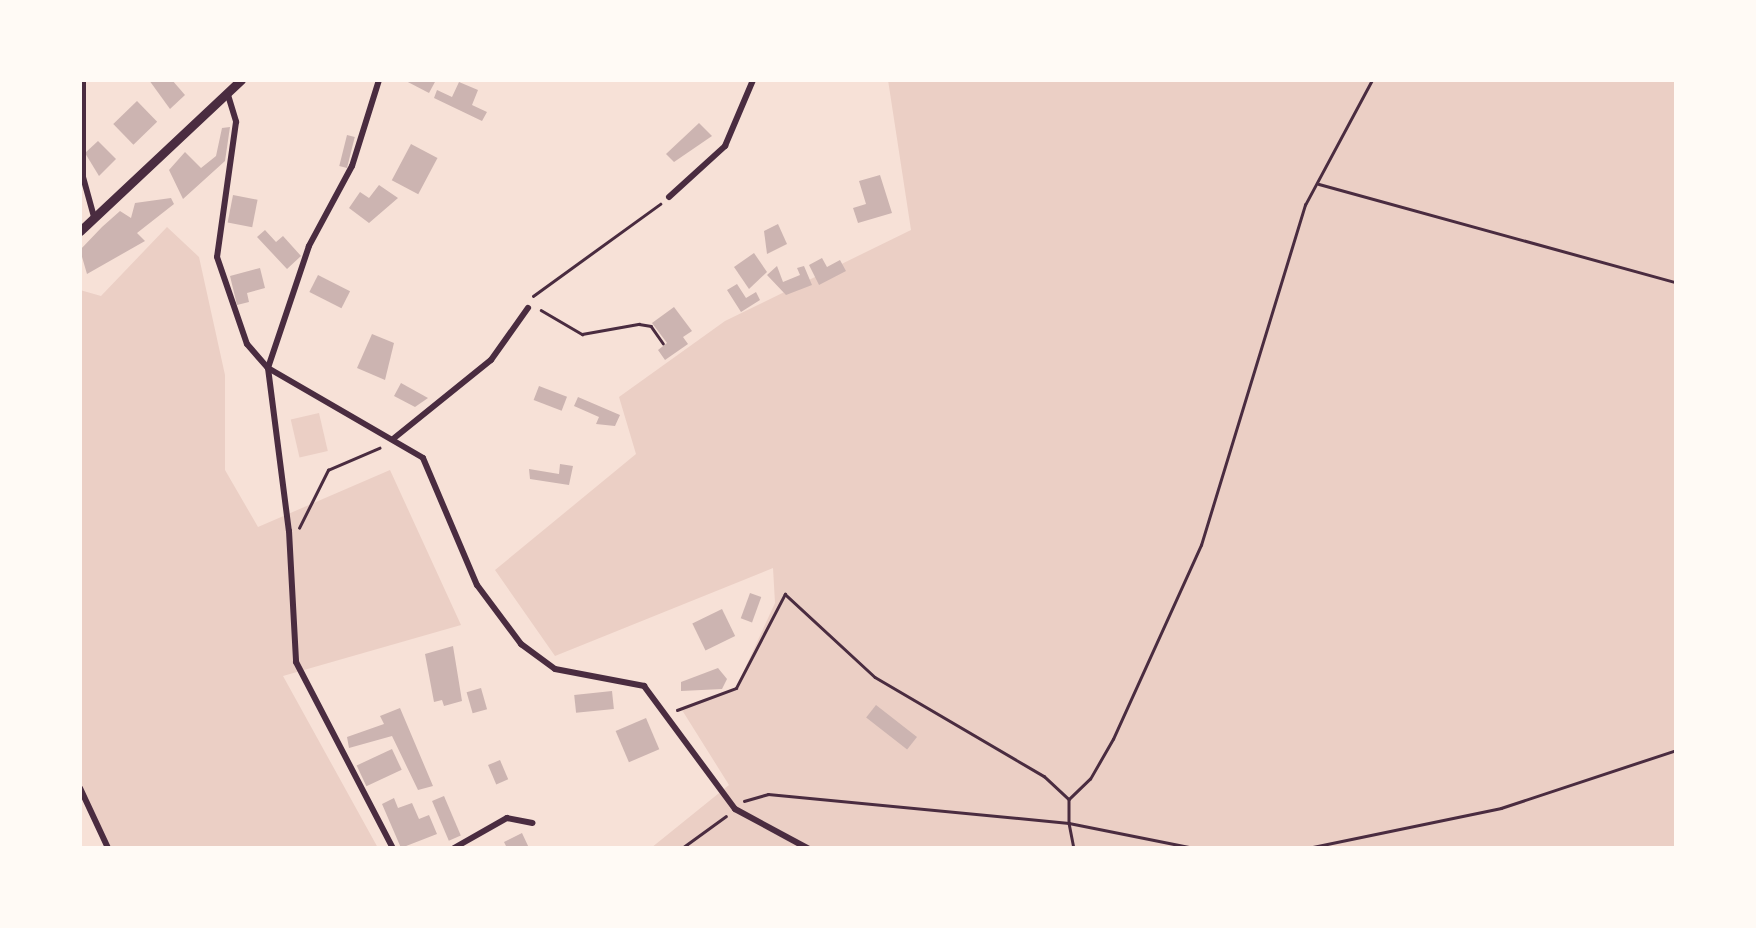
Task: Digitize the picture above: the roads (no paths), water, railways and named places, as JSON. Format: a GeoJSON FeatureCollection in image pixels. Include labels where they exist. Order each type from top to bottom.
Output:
{"type":"FeatureCollection","features":[{"type":"Feature","properties":{"kind":"street"},"geometry":{"type":"LineString","coordinates":[[83,80],[83,177],[94,218]]}},
{"type":"Feature","properties":{"kind":"street"},"geometry":{"type":"LineString","coordinates":[[80,231],[241,80]]}},
{"type":"Feature","properties":{"kind":"street"},"geometry":{"type":"LineString","coordinates":[[378,80],[352,166],[309,246],[268,368],[289,531],[296,662],[393,848]]}},
{"type":"Feature","properties":{"kind":"street"},"geometry":{"type":"LineString","coordinates":[[670,198],[724,146],[753,80]]}},
{"type":"Feature","properties":{"kind":"street"},"geometry":{"type":"LineString","coordinates":[[228,95],[236,122],[217,258],[247,344],[268,368],[423,458],[477,585],[521,644],[555,668],[644,686],[734,809],[806,848]]}},
{"type":"Feature","properties":{"kind":"street"},"geometry":{"type":"LineString","coordinates":[[393,439],[491,360],[528,308]]}},
{"type":"Feature","properties":{"kind":"street"},"geometry":{"type":"LineString","coordinates":[[80,788],[108,848]]}},
{"type":"Feature","properties":{"kind":"street"},"geometry":{"type":"LineString","coordinates":[[454,848],[507,818],[533,823]]}}]}
